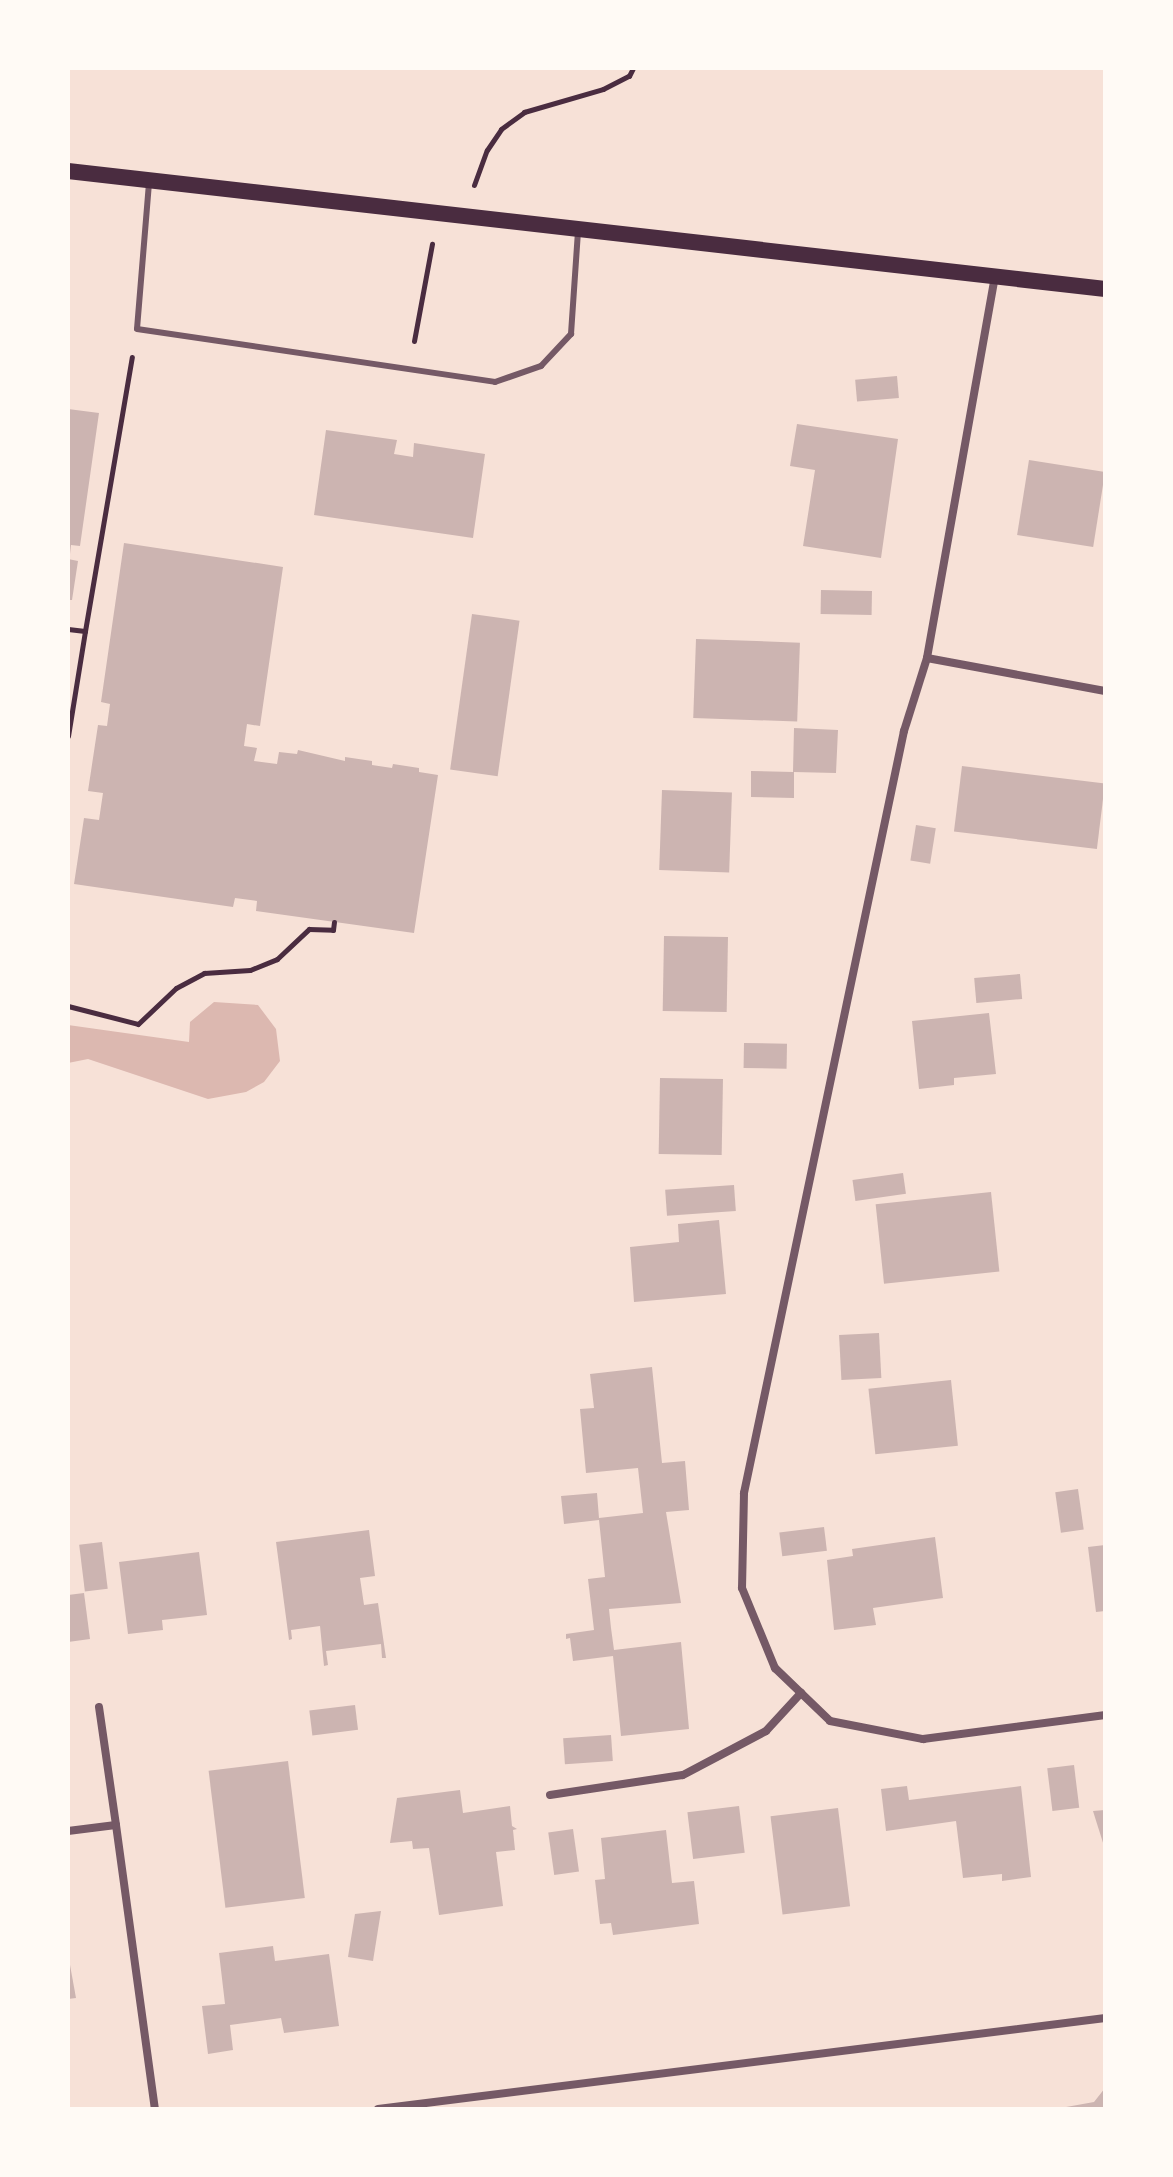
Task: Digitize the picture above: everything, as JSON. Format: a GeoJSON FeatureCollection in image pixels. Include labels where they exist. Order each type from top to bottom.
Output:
{"type":"FeatureCollection","features":[{"type":"Feature","properties":{"kind":"main road"},"geometry":{"type":"LineString","coordinates":[[68,171],[1105,289]]}},
{"type":"Feature","properties":{"kind":"street"},"geometry":{"type":"LineString","coordinates":[[995,275],[927,658],[904,731],[744,1493],[742,1588],[775,1668],[830,1721],[923,1739],[1105,1715]]}},
{"type":"Feature","properties":{"kind":"street"},"geometry":{"type":"LineString","coordinates":[[927,658],[1105,691]]}},
{"type":"Feature","properties":{"kind":"street"},"geometry":{"type":"LineString","coordinates":[[550,1795],[683,1775],[766,1731],[801,1693]]}},
{"type":"Feature","properties":{"kind":"street"},"geometry":{"type":"LineString","coordinates":[[99,1707],[155,2109]]}},
{"type":"Feature","properties":{"kind":"street"},"geometry":{"type":"LineString","coordinates":[[68,1831],[116,1825]]}},
{"type":"Feature","properties":{"kind":"street"},"geometry":{"type":"LineString","coordinates":[[378,2109],[1105,2018]]}},
{"type":"Feature","properties":{"kind":"lane"},"geometry":{"type":"LineString","coordinates":[[149,180],[137,329],[495,382],[541,366],[571,334],[578,227]]}},
{"type":"Feature","properties":{"kind":"path"},"geometry":{"type":"LineString","coordinates":[[68,736],[137,329]]}},
{"type":"Feature","properties":{"kind":"path"},"geometry":{"type":"LineString","coordinates":[[68,629],[85,631]]}},
{"type":"Feature","properties":{"kind":"path"},"geometry":{"type":"LineString","coordinates":[[68,1006],[138,1024],[176,988],[204,973],[250,970],[277,959],[309,929],[333,930],[334,922]]}},
{"type":"Feature","properties":{"kind":"shaded area"},"geometry":{"type":"Polygon","coordinates":[[[214,1002],[258,1005],[276,1029],[280,1061],[264,1082],[246,1092],[208,1099],[88,1059],[68,1063],[68,1025],[189,1042],[190,1022],[214,1002]]]}},
{"type":"Feature","properties":{"kind":"building"},"geometry":{"type":"Polygon","coordinates":[[[897,376],[899,398],[857,402],[855,380],[897,376]]]}},
{"type":"Feature","properties":{"kind":"building"},"geometry":{"type":"Polygon","coordinates":[[[68,409],[99,413],[80,546],[71,545],[70,554],[68,409]]]}},
{"type":"Feature","properties":{"kind":"building"},"geometry":{"type":"Polygon","coordinates":[[[797,424],[898,439],[881,558],[803,546],[815,470],[790,466],[797,424]]]}},
{"type":"Feature","properties":{"kind":"building"},"geometry":{"type":"Polygon","coordinates":[[[326,430],[397,440],[394,454],[413,457],[414,443],[485,454],[473,538],[314,515],[326,430]]]}},
{"type":"Feature","properties":{"kind":"building"},"geometry":{"type":"Polygon","coordinates":[[[1029,460],[1105,472],[1093,547],[1017,535],[1029,460]]]}},
{"type":"Feature","properties":{"kind":"building"},"geometry":{"type":"Polygon","coordinates":[[[124,543],[283,567],[260,726],[247,724],[244,746],[257,748],[254,761],[277,764],[279,752],[297,754],[298,750],[345,761],[345,757],[372,761],[372,765],[392,768],[393,764],[419,768],[419,772],[438,775],[414,933],[256,911],[257,901],[235,898],[233,907],[74,884],[84,818],[99,820],[103,793],[88,791],[98,725],[107,726],[110,704],[101,702],[124,543]]]}},
{"type":"Feature","properties":{"kind":"building"},"geometry":{"type":"Polygon","coordinates":[[[68,559],[78,561],[72,600],[68,600],[68,559]]]}},
{"type":"Feature","properties":{"kind":"building"},"geometry":{"type":"Polygon","coordinates":[[[821,590],[872,591],[872,615],[821,614],[821,590]]]}},
{"type":"Feature","properties":{"kind":"building"},"geometry":{"type":"Polygon","coordinates":[[[472,614],[520,621],[498,776],[450,769],[472,614]]]}},
{"type":"Feature","properties":{"kind":"building"},"geometry":{"type":"Polygon","coordinates":[[[696,639],[800,643],[797,722],[693,718],[696,639]]]}},
{"type":"Feature","properties":{"kind":"building"},"geometry":{"type":"Polygon","coordinates":[[[794,728],[838,730],[836,773],[794,772],[794,798],[751,797],[751,771],[793,772],[794,728]]]}},
{"type":"Feature","properties":{"kind":"building"},"geometry":{"type":"Polygon","coordinates":[[[962,766],[1105,784],[1097,849],[954,832],[962,766]]]}},
{"type":"Feature","properties":{"kind":"building"},"geometry":{"type":"Polygon","coordinates":[[[662,790],[732,792],[729,872],[659,870],[662,790]]]}},
{"type":"Feature","properties":{"kind":"building"},"geometry":{"type":"Polygon","coordinates":[[[916,825],[936,828],[930,864],[910,861],[916,825]]]}},
{"type":"Feature","properties":{"kind":"building"},"geometry":{"type":"Polygon","coordinates":[[[664,936],[728,937],[727,1012],[663,1011],[664,936]]]}},
{"type":"Feature","properties":{"kind":"building"},"geometry":{"type":"Polygon","coordinates":[[[1020,974],[1022,999],[976,1003],[974,978],[1020,974]]]}},
{"type":"Feature","properties":{"kind":"building"},"geometry":{"type":"Polygon","coordinates":[[[989,1013],[996,1074],[954,1078],[954,1085],[919,1089],[912,1021],[989,1013]]]}},
{"type":"Feature","properties":{"kind":"building"},"geometry":{"type":"Polygon","coordinates":[[[744,1043],[787,1044],[787,1069],[744,1068],[744,1043]]]}},
{"type":"Feature","properties":{"kind":"building"},"geometry":{"type":"Polygon","coordinates":[[[660,1078],[723,1079],[722,1155],[659,1154],[660,1078]]]}},
{"type":"Feature","properties":{"kind":"building"},"geometry":{"type":"Polygon","coordinates":[[[903,1173],[906,1194],[855,1201],[852,1180],[903,1173]]]}},
{"type":"Feature","properties":{"kind":"building"},"geometry":{"type":"Polygon","coordinates":[[[734,1185],[736,1211],[667,1216],[665,1190],[734,1185]]]}},
{"type":"Feature","properties":{"kind":"building"},"geometry":{"type":"Polygon","coordinates":[[[991,1192],[999,1272],[884,1284],[876,1204],[991,1192]]]}},
{"type":"Feature","properties":{"kind":"building"},"geometry":{"type":"Polygon","coordinates":[[[719,1220],[726,1294],[634,1302],[630,1247],[679,1242],[678,1224],[719,1220]]]}},
{"type":"Feature","properties":{"kind":"building"},"geometry":{"type":"Polygon","coordinates":[[[879,1333],[881,1378],[841,1380],[839,1335],[879,1333]]]}},
{"type":"Feature","properties":{"kind":"building"},"geometry":{"type":"Polygon","coordinates":[[[652,1367],[662,1463],[685,1461],[689,1510],[666,1512],[681,1603],[609,1609],[614,1650],[681,1642],[689,1729],[621,1736],[613,1656],[573,1661],[570,1638],[566,1639],[566,1634],[594,1630],[588,1579],[605,1577],[599,1520],[564,1524],[561,1496],[597,1493],[599,1518],[643,1513],[638,1468],[586,1473],[580,1409],[594,1408],[590,1374],[652,1367]]]}},
{"type":"Feature","properties":{"kind":"building"},"geometry":{"type":"Polygon","coordinates":[[[951,1380],[958,1446],[875,1454],[868,1389],[951,1380]]]}},
{"type":"Feature","properties":{"kind":"building"},"geometry":{"type":"Polygon","coordinates":[[[1078,1489],[1084,1530],[1061,1533],[1055,1492],[1078,1489]]]}},
{"type":"Feature","properties":{"kind":"building"},"geometry":{"type":"Polygon","coordinates":[[[824,1527],[827,1551],[782,1556],[779,1532],[824,1527]]]}},
{"type":"Feature","properties":{"kind":"building"},"geometry":{"type":"Polygon","coordinates":[[[369,1530],[375,1576],[360,1578],[364,1605],[378,1603],[386,1658],[382,1658],[381,1644],[326,1651],[328,1665],[324,1666],[320,1626],[291,1630],[292,1639],[289,1640],[276,1542],[369,1530]]]}},
{"type":"Feature","properties":{"kind":"building"},"geometry":{"type":"Polygon","coordinates":[[[935,1537],[943,1598],[873,1608],[876,1625],[834,1630],[827,1560],[853,1556],[852,1549],[935,1537]]]}},
{"type":"Feature","properties":{"kind":"building"},"geometry":{"type":"Polygon","coordinates":[[[102,1542],[108,1589],[85,1591],[79,1545],[102,1542]]]}},
{"type":"Feature","properties":{"kind":"building"},"geometry":{"type":"Polygon","coordinates":[[[1105,1545],[1105,1611],[1096,1612],[1088,1547],[1105,1545]]]}},
{"type":"Feature","properties":{"kind":"building"},"geometry":{"type":"Polygon","coordinates":[[[199,1552],[207,1615],[162,1620],[163,1630],[128,1634],[119,1562],[199,1552]]]}},
{"type":"Feature","properties":{"kind":"building"},"geometry":{"type":"Polygon","coordinates":[[[84,1593],[90,1639],[68,1642],[68,1595],[84,1593]]]}},
{"type":"Feature","properties":{"kind":"building"},"geometry":{"type":"Polygon","coordinates":[[[355,1705],[358,1730],[312,1735],[309,1711],[355,1705]]]}},
{"type":"Feature","properties":{"kind":"building"},"geometry":{"type":"Polygon","coordinates":[[[611,1735],[613,1761],[565,1764],[563,1738],[611,1735]]]}},
{"type":"Feature","properties":{"kind":"building"},"geometry":{"type":"Polygon","coordinates":[[[288,1761],[305,1898],[225,1908],[209,1771],[288,1761]]]}},
{"type":"Feature","properties":{"kind":"building"},"geometry":{"type":"Polygon","coordinates":[[[1074,1765],[1079,1808],[1052,1811],[1047,1768],[1074,1765]]]}},
{"type":"Feature","properties":{"kind":"building"},"geometry":{"type":"Polygon","coordinates":[[[907,1786],[909,1800],[1021,1786],[1031,1877],[1002,1881],[1002,1874],[963,1878],[956,1821],[886,1831],[881,1789],[907,1786]]]}},
{"type":"Feature","properties":{"kind":"building"},"geometry":{"type":"Polygon","coordinates":[[[460,1790],[463,1813],[510,1806],[512,1826],[517,1829],[513,1830],[515,1850],[496,1852],[503,1906],[439,1915],[429,1848],[413,1849],[412,1841],[390,1843],[397,1798],[460,1790]]]}},
{"type":"Feature","properties":{"kind":"building"},"geometry":{"type":"Polygon","coordinates":[[[739,1806],[745,1853],[693,1859],[687,1812],[739,1806]]]}},
{"type":"Feature","properties":{"kind":"building"},"geometry":{"type":"Polygon","coordinates":[[[838,1808],[850,1906],[783,1915],[771,1816],[838,1808]]]}},
{"type":"Feature","properties":{"kind":"building"},"geometry":{"type":"Polygon","coordinates":[[[1105,1810],[1105,1846],[1104,1846],[1093,1811],[1105,1810]]]}},
{"type":"Feature","properties":{"kind":"building"},"geometry":{"type":"Polygon","coordinates":[[[573,1829],[579,1872],[554,1875],[548,1832],[573,1829]]]}},
{"type":"Feature","properties":{"kind":"building"},"geometry":{"type":"Polygon","coordinates":[[[666,1830],[672,1883],[694,1881],[699,1924],[613,1935],[611,1923],[600,1924],[595,1880],[605,1879],[601,1838],[666,1830]]]}},
{"type":"Feature","properties":{"kind":"building"},"geometry":{"type":"Polygon","coordinates":[[[381,1911],[373,1961],[348,1957],[355,1914],[381,1911]]]}},
{"type":"Feature","properties":{"kind":"building"},"geometry":{"type":"Polygon","coordinates":[[[273,1946],[275,1961],[329,1954],[339,2026],[284,2033],[281,2018],[230,2025],[233,2050],[208,2054],[202,2006],[225,2004],[219,1953],[273,1946]]]}},
{"type":"Feature","properties":{"kind":"building"},"geometry":{"type":"Polygon","coordinates":[[[68,1954],[76,1998],[68,1999],[68,1954]]]}},
{"type":"Feature","properties":{"kind":"building"},"geometry":{"type":"Polygon","coordinates":[[[1105,2088],[1105,2109],[1055,2109],[1094,2102],[1105,2088]]]}}]}
